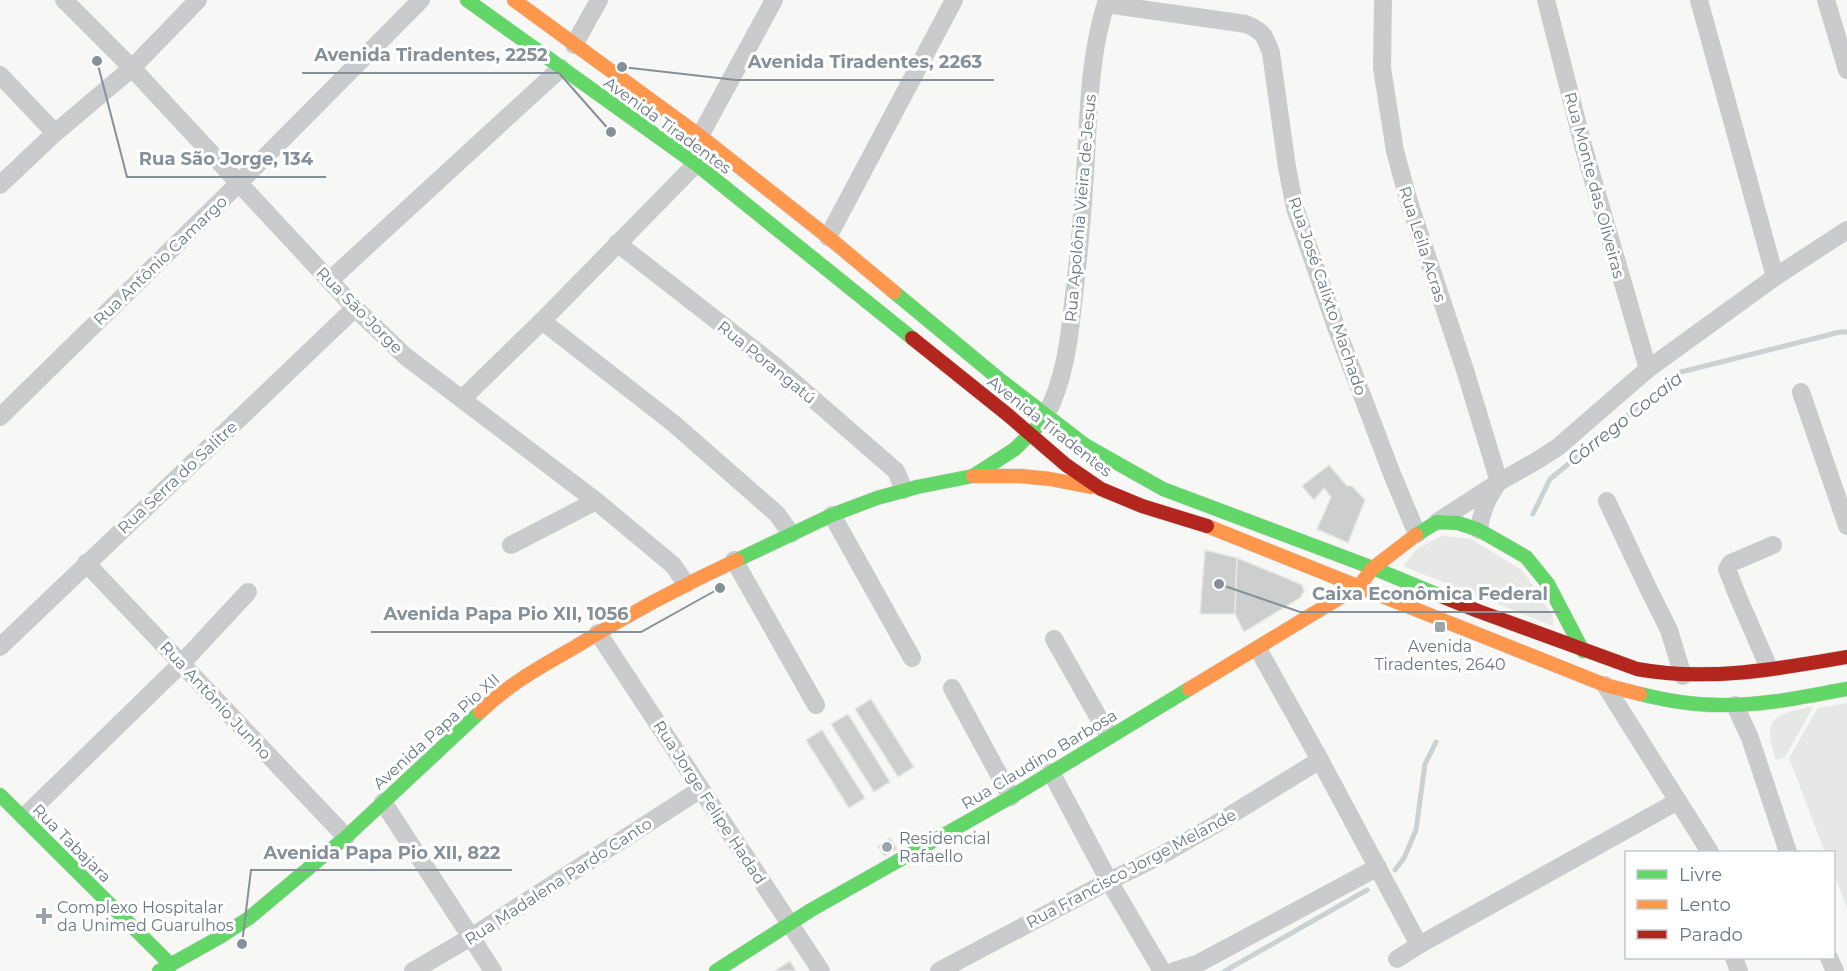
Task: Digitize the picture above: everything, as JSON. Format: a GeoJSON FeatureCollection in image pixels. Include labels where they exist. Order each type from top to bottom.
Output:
{"type":"FeatureCollection","features":[{"type":"Feature","properties":{"kind":"main road","name":"Avenida Tiradentes"},"geometry":{"type":"LineString","coordinates":[[467,0],[696,164],[1008,415],[1066,465],[1101,489],[1142,506],[1202,524],[1605,686],[1665,701],[1712,706],[1744,704],[1847,689]]}},
{"type":"Feature","properties":{"kind":"main road","name":"Avenida Tiradentes"},"geometry":{"type":"LineString","coordinates":[[514,0],[700,136],[828,237],[999,379],[1085,445],[1163,489],[1373,568],[1583,651],[1637,669],[1659,674],[1706,675],[1816,663],[1847,657]]}},
{"type":"Feature","properties":{"kind":"main road"},"geometry":{"type":"LineString","coordinates":[[999,379],[1008,415],[1010,437],[1008,454]]}},
{"type":"Feature","properties":{"kind":"main road","name":"Avenida Papa Pio XII"},"geometry":{"type":"LineString","coordinates":[[165,968],[249,918],[346,837],[512,684],[597,633],[686,584],[832,515],[904,490],[973,476],[1015,449],[1031,435],[1046,415]]}},
{"type":"Feature","properties":{"kind":"main road"},"geometry":{"type":"LineString","coordinates":[[973,476],[1021,476],[1101,489]]}},
{"type":"Feature","properties":{"kind":"main road","name":"Rua Claudino Barbosa"},"geometry":{"type":"LineString","coordinates":[[716,971],[789,923],[1011,797],[1109,736],[1258,649],[1359,586],[1373,568],[1417,534],[1437,522]]}},
{"type":"Feature","properties":{"kind":"main road"},"geometry":{"type":"LineString","coordinates":[[1437,522],[1458,523],[1479,530],[1526,557],[1548,584],[1583,651]]}},
{"type":"Feature","properties":{"kind":"main road","name":"Rua Tabajara"},"geometry":{"type":"LineString","coordinates":[[0,795],[24,817],[165,968]]}},
{"type":"Feature","properties":{"kind":"street","name":"Rua São Jorge"},"geometry":{"type":"LineString","coordinates":[[64,0],[132,68],[355,308],[405,356],[596,501],[673,565],[686,584]]}},
{"type":"Feature","properties":{"kind":"street"},"geometry":{"type":"LineString","coordinates":[[0,185],[132,68],[198,0]]}},
{"type":"Feature","properties":{"kind":"street","name":"Rua Antônio Camargo"},"geometry":{"type":"LineString","coordinates":[[0,417],[421,0]]}},
{"type":"Feature","properties":{"kind":"street"},"geometry":{"type":"LineString","coordinates":[[574,45],[599,0]]}},
{"type":"Feature","properties":{"kind":"street"},"geometry":{"type":"LineString","coordinates":[[700,136],[774,0]]}},
{"type":"Feature","properties":{"kind":"street"},"geometry":{"type":"LineString","coordinates":[[828,237],[954,0]]}},
{"type":"Feature","properties":{"kind":"street","name":"Rua Leila Acras"},"geometry":{"type":"LineString","coordinates":[[1383,0],[1382,69],[1395,151],[1409,202],[1465,370],[1499,482]]}},
{"type":"Feature","properties":{"kind":"street","name":"Rua Monte das Oliveiras"},"geometry":{"type":"LineString","coordinates":[[1546,0],[1584,149],[1648,369]]}},
{"type":"Feature","properties":{"kind":"street"},"geometry":{"type":"LineString","coordinates":[[1699,0],[1775,278]]}},
{"type":"Feature","properties":{"kind":"street"},"geometry":{"type":"LineString","coordinates":[[1826,0],[1847,70]]}},
{"type":"Feature","properties":{"kind":"street","name":"Rua Apolônia Vieira de Jesus"},"geometry":{"type":"LineString","coordinates":[[1046,415],[1060,380],[1069,336],[1083,216],[1090,76],[1096,41],[1107,2]]}},
{"type":"Feature","properties":{"kind":"street","name":"Rua José Calixto Machado"},"geometry":{"type":"LineString","coordinates":[[1107,2],[1246,24],[1257,29],[1266,38],[1271,53],[1295,208],[1336,327],[1417,534]]}},
{"type":"Feature","properties":{"kind":"street"},"geometry":{"type":"LineString","coordinates":[[330,280],[561,68]]}},
{"type":"Feature","properties":{"kind":"street"},"geometry":{"type":"LineString","coordinates":[[0,75],[55,134]]}},
{"type":"Feature","properties":{"kind":"street"},"geometry":{"type":"LineString","coordinates":[[463,398],[696,164]]}},
{"type":"Feature","properties":{"kind":"street"},"geometry":{"type":"LineString","coordinates":[[1437,522],[1558,447],[1648,369],[1775,278],[1847,230]]}},
{"type":"Feature","properties":{"kind":"street","name":"Rua Porangatú"},"geometry":{"type":"LineString","coordinates":[[617,243],[774,365],[896,471],[904,490]]}},
{"type":"Feature","properties":{"kind":"street","name":"Rua Serra do Salitre"},"geometry":{"type":"LineString","coordinates":[[0,647],[355,308]]}},
{"type":"Feature","properties":{"kind":"street"},"geometry":{"type":"LineString","coordinates":[[542,321],[673,423],[777,514],[791,534]]}},
{"type":"Feature","properties":{"kind":"street"},"geometry":{"type":"LineString","coordinates":[[1801,392],[1847,525]]}},
{"type":"Feature","properties":{"kind":"street"},"geometry":{"type":"LineString","coordinates":[[1479,530],[1480,517],[1499,482]]}},
{"type":"Feature","properties":{"kind":"street"},"geometry":{"type":"LineString","coordinates":[[512,545],[596,501]]}},
{"type":"Feature","properties":{"kind":"street"},"geometry":{"type":"LineString","coordinates":[[1607,501],[1670,630],[1683,676]]}},
{"type":"Feature","properties":{"kind":"street"},"geometry":{"type":"LineString","coordinates":[[832,515],[912,657]]}},
{"type":"Feature","properties":{"kind":"street"},"geometry":{"type":"LineString","coordinates":[[1769,668],[1727,569],[1731,563],[1773,544]]}},
{"type":"Feature","properties":{"kind":"street"},"geometry":{"type":"LineString","coordinates":[[734,560],[816,705]]}},
{"type":"Feature","properties":{"kind":"street","name":"Rua Antônio Junho"},"geometry":{"type":"LineString","coordinates":[[86,563],[346,837]]}},
{"type":"Feature","properties":{"kind":"street"},"geometry":{"type":"LineString","coordinates":[[24,817],[182,663],[248,592]]}},
{"type":"Feature","properties":{"kind":"street","name":"Rua Jorge Felipe Hadad"},"geometry":{"type":"LineString","coordinates":[[597,633],[821,971]]}},
{"type":"Feature","properties":{"kind":"street"},"geometry":{"type":"LineString","coordinates":[[1054,639],[1109,736]]}},
{"type":"Feature","properties":{"kind":"street"},"geometry":{"type":"LineString","coordinates":[[1258,649],[1419,945]]}},
{"type":"Feature","properties":{"kind":"street"},"geometry":{"type":"LineString","coordinates":[[1605,686],[1709,851]]}},
{"type":"Feature","properties":{"kind":"street"},"geometry":{"type":"LineString","coordinates":[[952,688],[1011,797]]}},
{"type":"Feature","properties":{"kind":"street"},"geometry":{"type":"LineString","coordinates":[[1744,704],[1750,738],[1788,851]]}},
{"type":"Feature","properties":{"kind":"street","name":"Rua Francisco Jorge Melande"},"geometry":{"type":"LineString","coordinates":[[939,971],[1162,855],[1320,760]]}},
{"type":"Feature","properties":{"kind":"street"},"geometry":{"type":"LineString","coordinates":[[1051,772],[1109,881],[1162,971]]}},
{"type":"Feature","properties":{"kind":"street","name":"Rua Madalena Pardo Canto"},"geometry":{"type":"LineString","coordinates":[[413,971],[471,937],[701,789]]}},
{"type":"Feature","properties":{"kind":"street"},"geometry":{"type":"LineString","coordinates":[[1397,959],[1678,801]]}},
{"type":"Feature","properties":{"kind":"street"},"geometry":{"type":"LineString","coordinates":[[383,802],[493,971]]}},
{"type":"Feature","properties":{"kind":"street"},"geometry":{"type":"LineString","coordinates":[[1174,971],[1199,963],[1378,867]]}},
{"type":"Feature","properties":{"kind":"shaded area"},"geometry":{"type":"Polygon","coordinates":[[[1441,536],[1471,539],[1522,570],[1553,616],[1553,626],[1403,566],[1417,549],[1441,536]]]}},
{"type":"Feature","properties":{"kind":"shaded area"},"geometry":{"type":"Polygon","coordinates":[[[1847,703],[1847,908],[1835,876],[1835,851],[1825,851],[1789,758],[1818,708],[1847,703]]]}},
{"type":"Feature","properties":{"kind":"shaded area"},"geometry":{"type":"Polygon","coordinates":[[[1813,707],[1785,757],[1776,760],[1770,735],[1774,720],[1788,712],[1813,707]]]}},
{"type":"Feature","properties":{"kind":"building"},"geometry":{"type":"Polygon","coordinates":[[[1329,465],[1347,486],[1352,486],[1365,500],[1348,543],[1317,529],[1331,497],[1324,488],[1314,500],[1302,486],[1329,465]]]}},
{"type":"Feature","properties":{"kind":"building"},"geometry":{"type":"Polygon","coordinates":[[[1205,550],[1237,558],[1235,614],[1200,614],[1205,550]]]}},
{"type":"Feature","properties":{"kind":"building"},"geometry":{"type":"Polygon","coordinates":[[[1237,558],[1298,583],[1302,585],[1304,591],[1300,598],[1244,632],[1235,614],[1237,558]]]}},
{"type":"Feature","properties":{"kind":"building"},"geometry":{"type":"Polygon","coordinates":[[[871,699],[914,767],[898,777],[855,709],[871,699]]]}},
{"type":"Feature","properties":{"kind":"building"},"geometry":{"type":"Polygon","coordinates":[[[848,714],[890,782],[874,792],[831,724],[848,714]]]}},
{"type":"Feature","properties":{"kind":"building"},"geometry":{"type":"Polygon","coordinates":[[[822,730],[865,798],[849,808],[806,740],[822,730]]]}},
{"type":"Feature","properties":{"kind":"building","name":"Residencial Rafaello"},"geometry":{"type":"Polygon","coordinates":[[[890,838],[897,849],[884,856],[878,846],[890,838]]]}},
{"type":"Feature","properties":{"kind":"building"},"geometry":{"type":"Polygon","coordinates":[[[790,961],[796,971],[775,971],[779,968],[790,961]]]}},
{"type":"Feature","properties":{"kind":"waterway","name":"Córrego Cocaia"},"geometry":{"type":"LineString","coordinates":[[1533,514],[1550,479],[1681,372],[1847,332]]}},
{"type":"Feature","properties":{"kind":"waterway","name":"Córrego Cocaia"},"geometry":{"type":"LineString","coordinates":[[1395,870],[1404,858],[1416,830],[1425,764],[1436,742]]}},
{"type":"Feature","properties":{"kind":"waterway","name":"Córrego Cocaia"},"geometry":{"type":"LineString","coordinates":[[1225,971],[1367,890]]}},
{"type":"Feature","properties":{"kind":"traffic: fast"},"geometry":{"type":"LineString","coordinates":[[467,0],[696,164],[912,338]]}},
{"type":"Feature","properties":{"kind":"traffic: fast"},"geometry":{"type":"LineString","coordinates":[[894,292],[999,379],[1085,445],[1163,489],[1436,594]]}},
{"type":"Feature","properties":{"kind":"traffic: fast"},"geometry":{"type":"LineString","coordinates":[[737,560],[832,515],[877,498],[973,476],[1015,449],[1041,423]]}},
{"type":"Feature","properties":{"kind":"traffic: fast"},"geometry":{"type":"LineString","coordinates":[[1416,535],[1437,522],[1458,523],[1479,530],[1526,557],[1548,584],[1583,651]]}},
{"type":"Feature","properties":{"kind":"traffic: fast"},"geometry":{"type":"LineString","coordinates":[[716,971],[811,910],[1011,797],[1189,689]]}},
{"type":"Feature","properties":{"kind":"traffic: fast"},"geometry":{"type":"LineString","coordinates":[[1640,694],[1705,705],[1742,705],[1847,689]]}},
{"type":"Feature","properties":{"kind":"traffic: fast"},"geometry":{"type":"LineString","coordinates":[[159,971],[249,918],[346,837],[480,712]]}},
{"type":"Feature","properties":{"kind":"traffic: fast"},"geometry":{"type":"LineString","coordinates":[[0,795],[171,965]]}},
{"type":"Feature","properties":{"kind":"traffic: slow"},"geometry":{"type":"LineString","coordinates":[[514,0],[700,136],[894,292]]}},
{"type":"Feature","properties":{"kind":"traffic: slow"},"geometry":{"type":"LineString","coordinates":[[973,476],[1021,476],[1091,487]]}},
{"type":"Feature","properties":{"kind":"traffic: slow"},"geometry":{"type":"LineString","coordinates":[[1207,526],[1605,685],[1640,694]]}},
{"type":"Feature","properties":{"kind":"traffic: slow"},"geometry":{"type":"LineString","coordinates":[[1189,689],[1359,586],[1373,568],[1416,535]]}},
{"type":"Feature","properties":{"kind":"traffic: slow"},"geometry":{"type":"LineString","coordinates":[[480,712],[514,684],[549,662],[654,601],[737,560]]}},
{"type":"Feature","properties":{"kind":"traffic: jam"},"geometry":{"type":"LineString","coordinates":[[912,338],[1066,465],[1101,489],[1142,506],[1207,526]]}},
{"type":"Feature","properties":{"kind":"traffic: jam"},"geometry":{"type":"LineString","coordinates":[[1436,594],[1637,669],[1663,673],[1742,672],[1847,657]]}},
{"type":"Feature","properties":{"kind":"place","name":"Rua São Jorge, 134"},"geometry":{"type":"Point","coordinates":[97,61]}},
{"type":"Feature","properties":{"kind":"place","name":"Avenida Tiradentes, 2263"},"geometry":{"type":"Point","coordinates":[622,67]}},
{"type":"Feature","properties":{"kind":"place","name":"Avenida Tiradentes, 2252"},"geometry":{"type":"Point","coordinates":[611,132]}},
{"type":"Feature","properties":{"kind":"place","name":"Caixa Econômica Federal"},"geometry":{"type":"Point","coordinates":[1219,584]}},
{"type":"Feature","properties":{"kind":"place","name":"Avenida Papa Pio XII, 1056"},"geometry":{"type":"Point","coordinates":[720,588]}},
{"type":"Feature","properties":{"kind":"place","name":"Avenida Tiradentes, 2640"},"geometry":{"type":"Point","coordinates":[1440,627]}},
{"type":"Feature","properties":{"kind":"place","name":"Residencial Rafaello"},"geometry":{"type":"Point","coordinates":[887,847]}},
{"type":"Feature","properties":{"kind":"place","name":"Complexo Hospitalar da Unimed Guarulhos"},"geometry":{"type":"Point","coordinates":[44,916]}},
{"type":"Feature","properties":{"kind":"place","name":"Avenida Papa Pio XII, 822"},"geometry":{"type":"Point","coordinates":[242,944]}}]}
